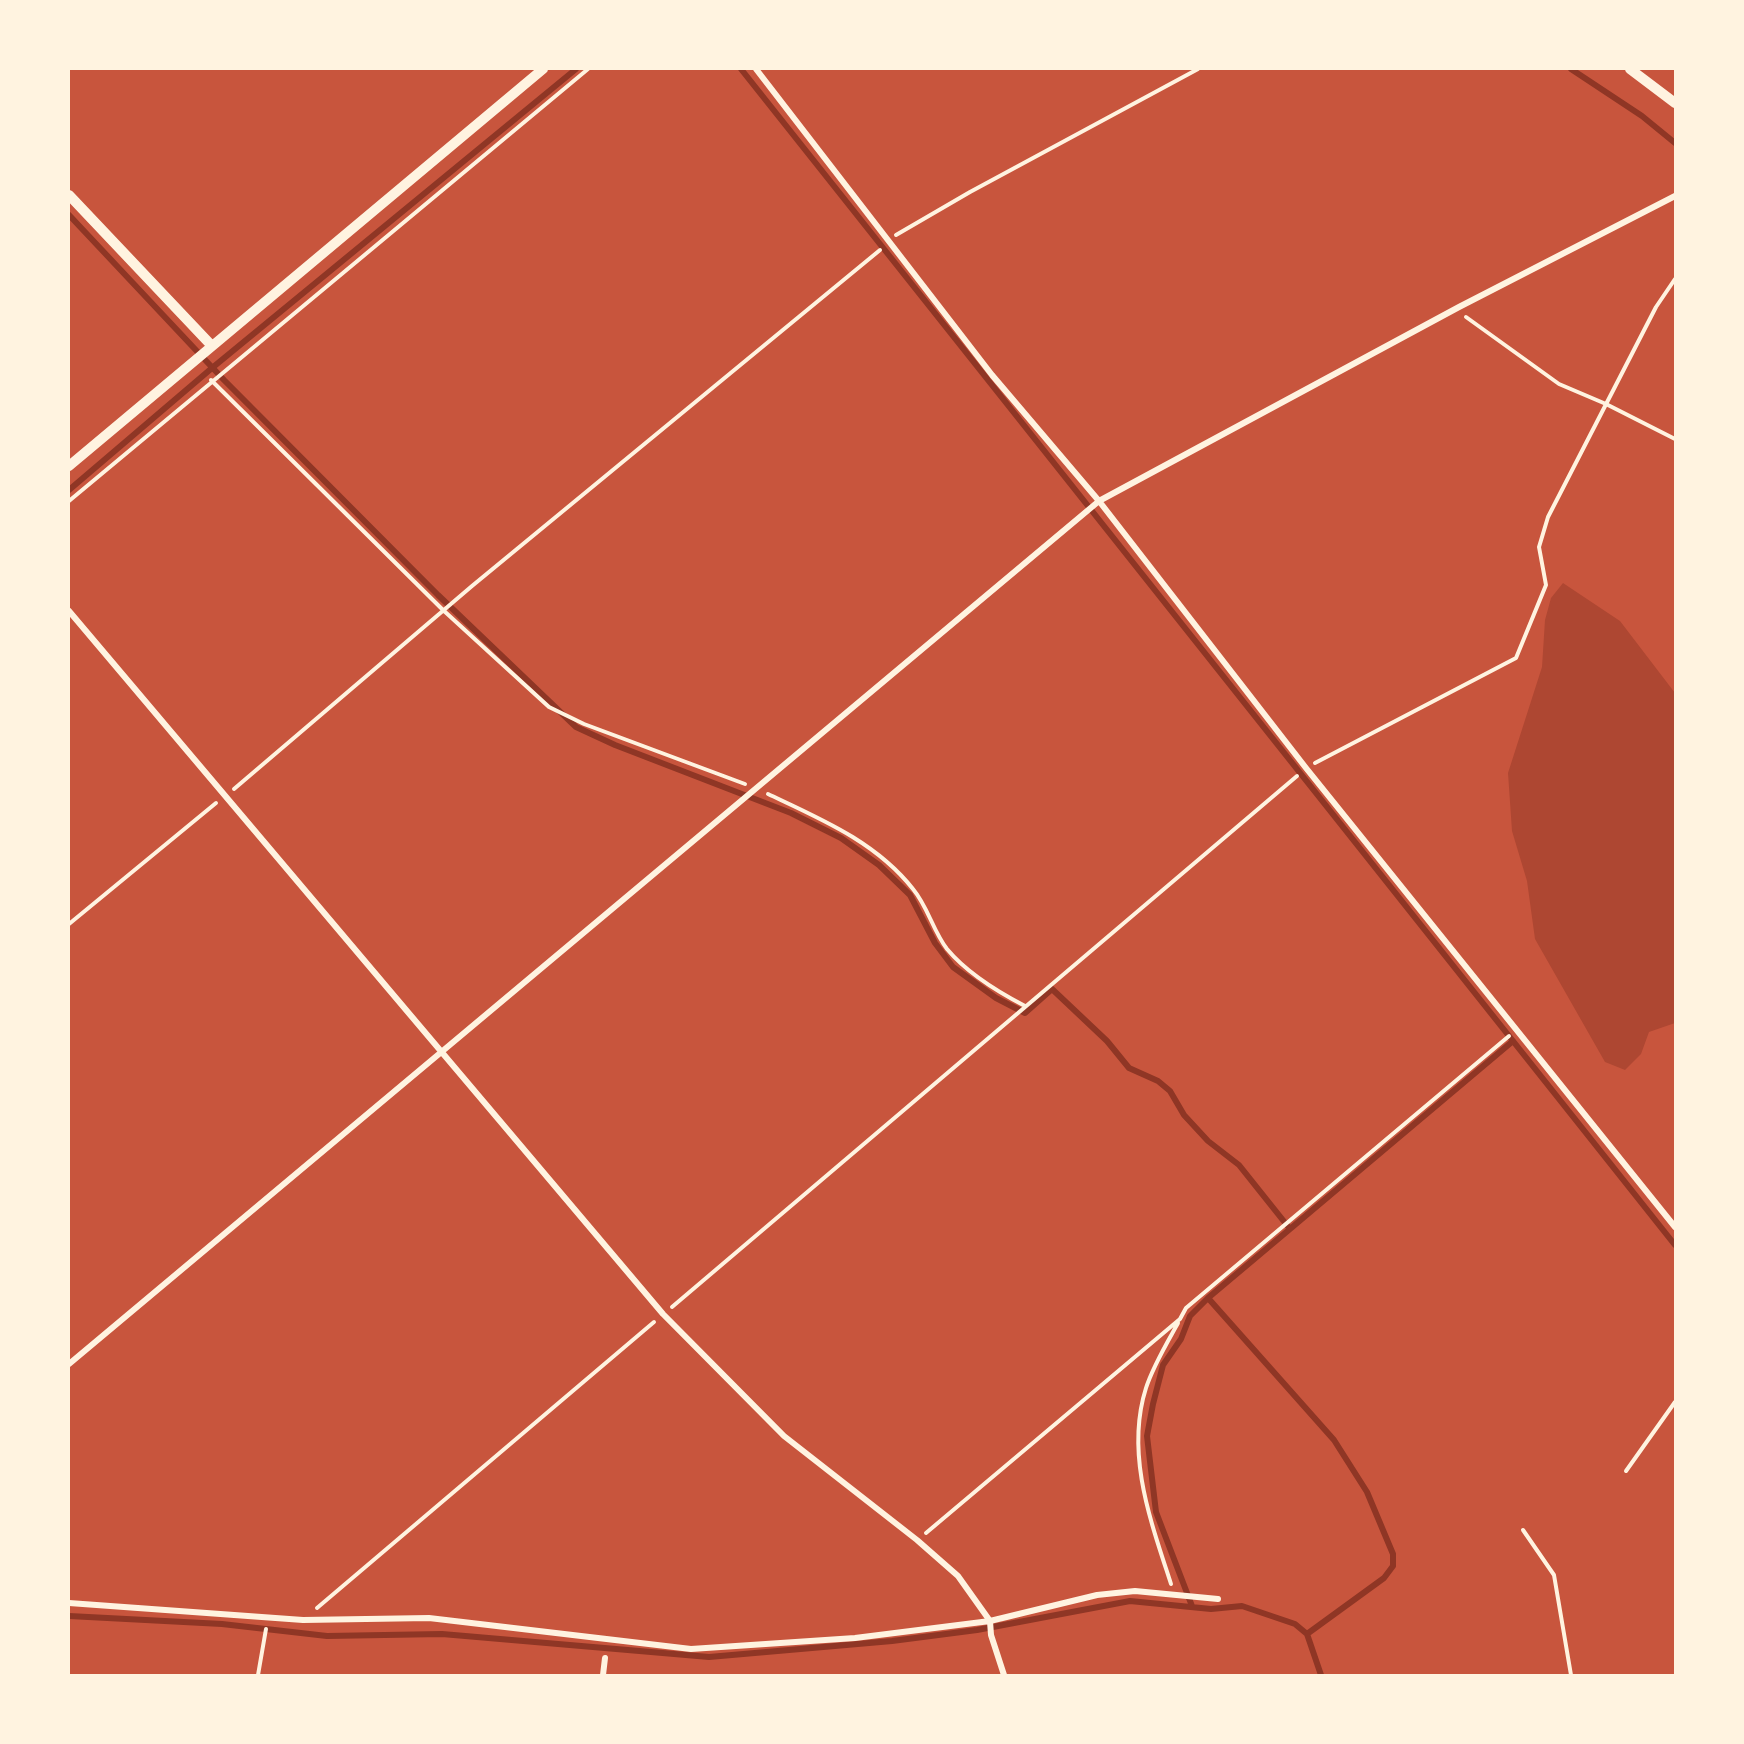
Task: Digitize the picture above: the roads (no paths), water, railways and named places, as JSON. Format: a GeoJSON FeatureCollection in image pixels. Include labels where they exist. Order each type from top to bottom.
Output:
{"type":"FeatureCollection","features":[{"type":"Feature","properties":{"kind":"street"},"geometry":{"type":"LineString","coordinates":[[69,466],[543,69]]}},
{"type":"Feature","properties":{"kind":"street"},"geometry":{"type":"LineString","coordinates":[[756,69],[891,241],[992,375],[1099,501],[1306,768],[1675,1227]]}},
{"type":"Feature","properties":{"kind":"street"},"geometry":{"type":"LineString","coordinates":[[1630,69],[1675,103]]}},
{"type":"Feature","properties":{"kind":"street"},"geometry":{"type":"LineString","coordinates":[[69,195],[212,346]]}},
{"type":"Feature","properties":{"kind":"street"},"geometry":{"type":"LineString","coordinates":[[69,1364],[1099,501],[1459,307],[1675,196]]}},
{"type":"Feature","properties":{"kind":"street"},"geometry":{"type":"LineString","coordinates":[[69,611],[663,1314],[784,1436],[917,1540],[958,1576],[990,1621],[991,1635],[1004,1675]]}},
{"type":"Feature","properties":{"kind":"street"},"geometry":{"type":"LineString","coordinates":[[69,1603],[303,1620],[429,1618],[691,1649],[855,1638],[990,1621],[1097,1595],[1135,1591],[1218,1599]]}},
{"type":"Feature","properties":{"kind":"street"},"geometry":{"type":"LineString","coordinates":[[603,1675],[605,1658]]}},
{"type":"Feature","properties":{"kind":"waterway"},"geometry":{"type":"LineString","coordinates":[[69,490],[212,368],[576,69]]}},
{"type":"Feature","properties":{"kind":"waterway"},"geometry":{"type":"LineString","coordinates":[[741,69],[1675,1245]]}},
{"type":"Feature","properties":{"kind":"waterway"},"geometry":{"type":"LineString","coordinates":[[1571,69],[1642,116],[1675,143]]}},
{"type":"Feature","properties":{"kind":"waterway"},"geometry":{"type":"LineString","coordinates":[[69,215],[224,380],[438,595],[576,727],[615,745],[791,813],[841,838],[879,865],[910,895],[935,943],[953,967],[996,998],[1025,1013],[1052,989],[1107,1041],[1129,1068],[1158,1081],[1170,1091],[1184,1115],[1208,1141],[1239,1165],[1290,1229],[1190,1316],[1181,1339],[1163,1365],[1147,1436],[1156,1512],[1192,1606]]}},
{"type":"Feature","properties":{"kind":"waterway"},"geometry":{"type":"LineString","coordinates":[[1290,1229],[1513,1041]]}},
{"type":"Feature","properties":{"kind":"waterway"},"geometry":{"type":"LineString","coordinates":[[1208,1298],[1334,1440],[1367,1492],[1393,1554],[1393,1566],[1384,1578],[1307,1634]]}},
{"type":"Feature","properties":{"kind":"waterway"},"geometry":{"type":"LineString","coordinates":[[69,1616],[222,1624],[327,1636],[442,1634],[709,1657],[892,1641],[977,1630],[1130,1601],[1211,1609],[1242,1606],[1295,1624],[1307,1634],[1321,1675]]}}]}
